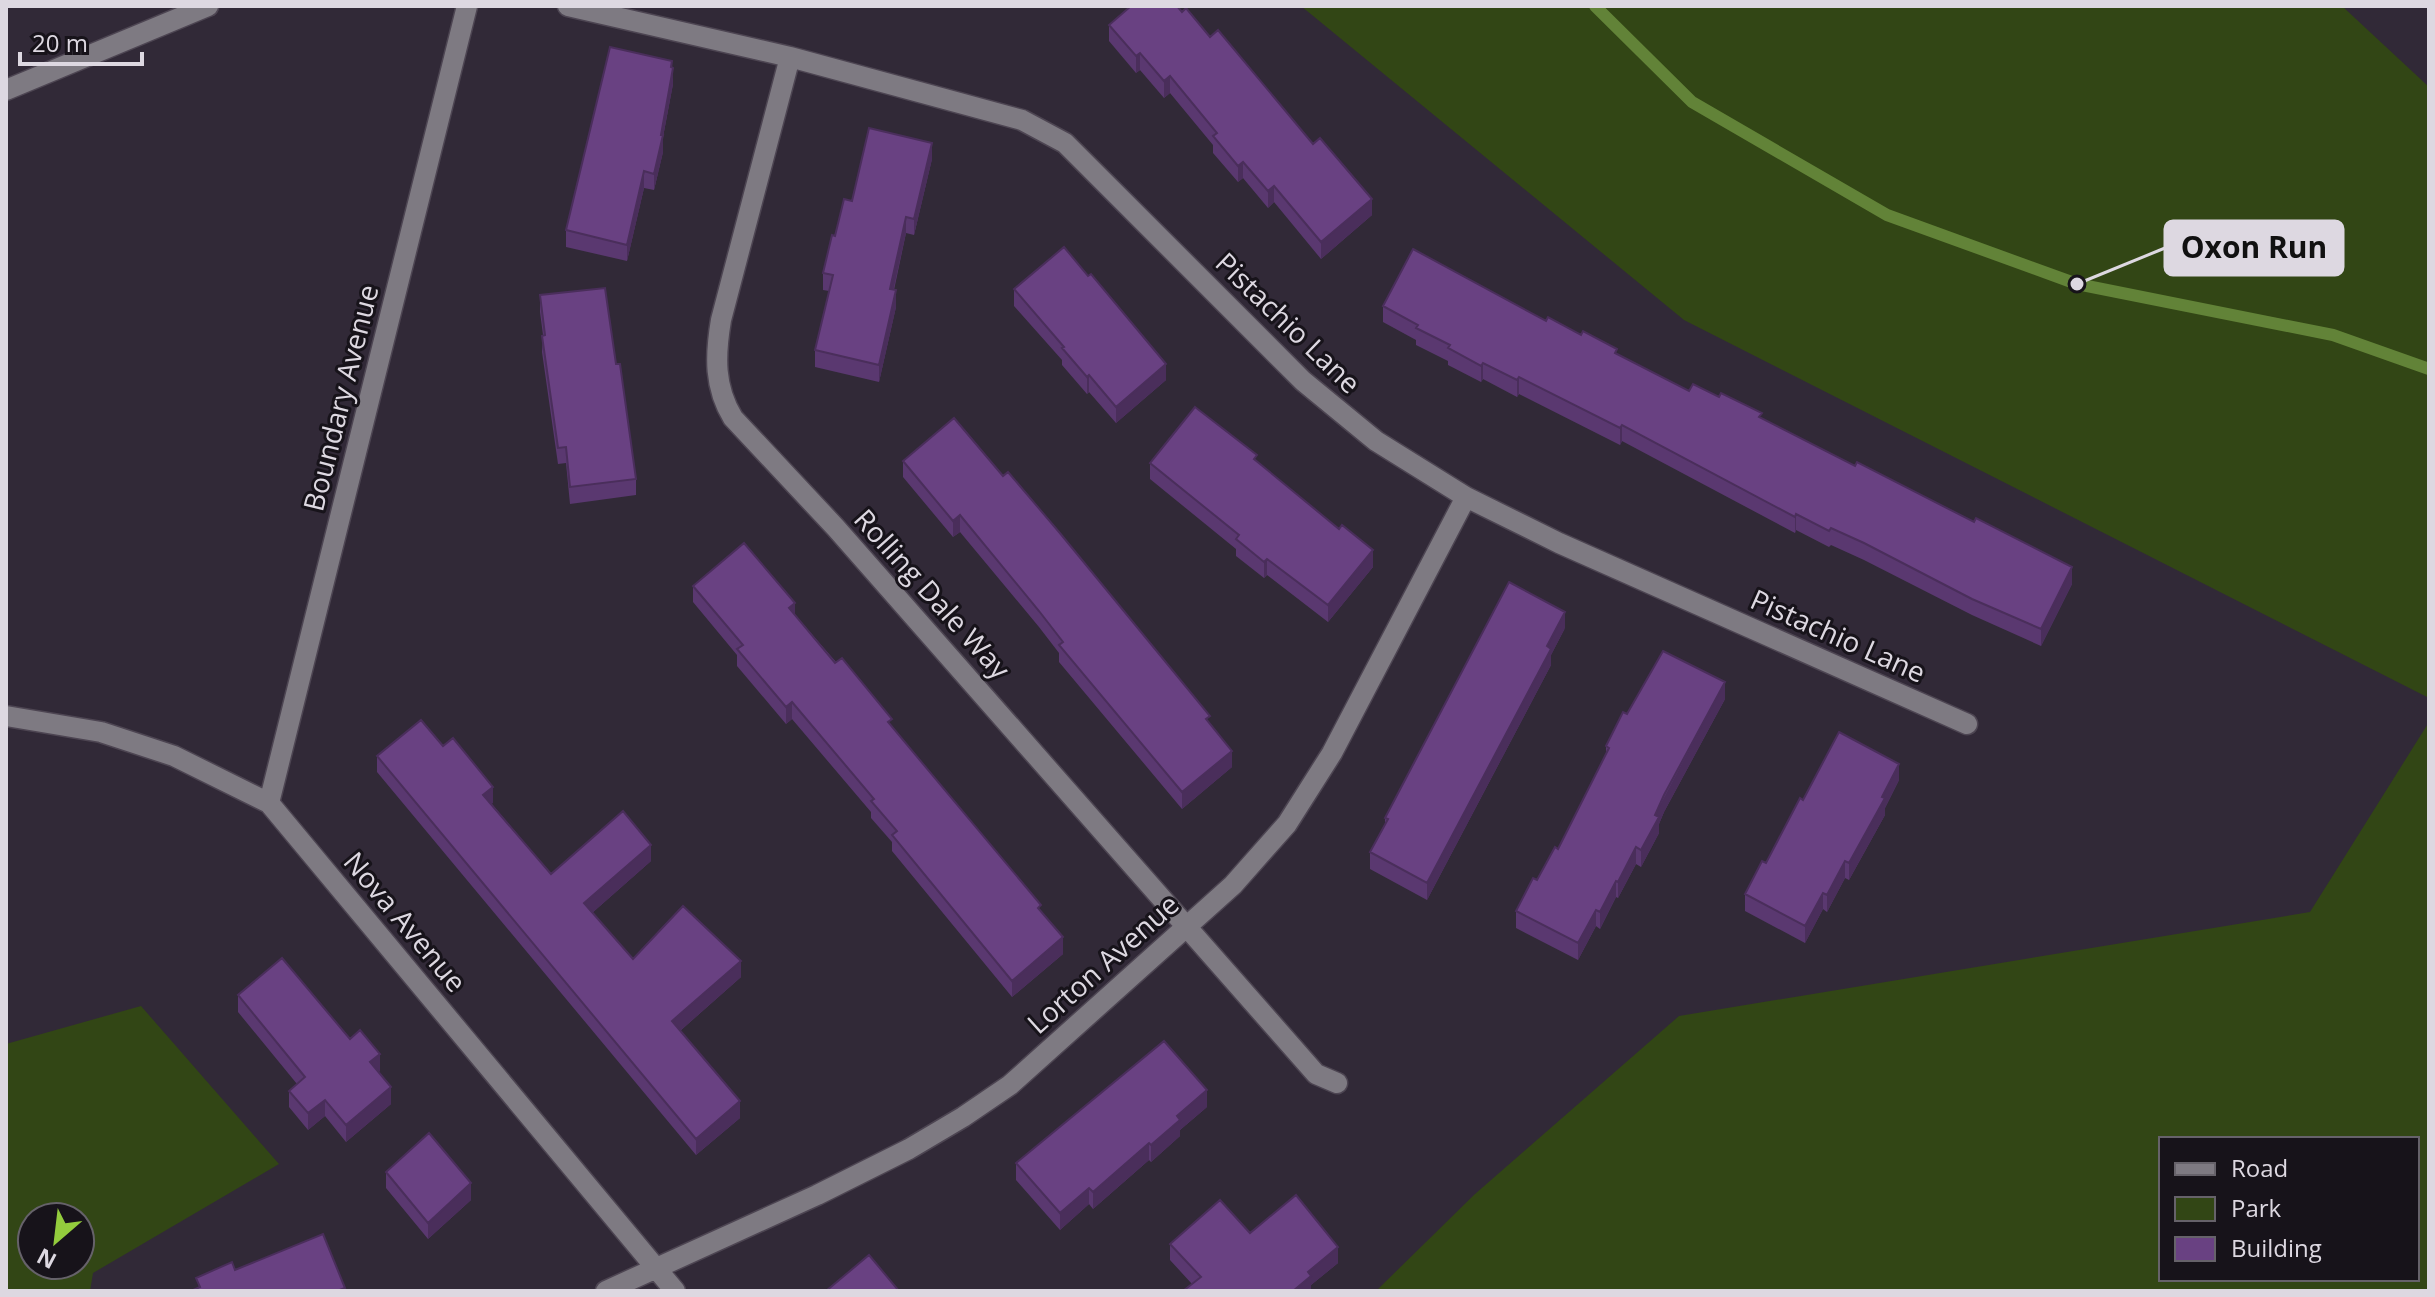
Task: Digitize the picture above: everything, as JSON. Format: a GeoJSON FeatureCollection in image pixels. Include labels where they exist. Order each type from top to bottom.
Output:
{"type":"FeatureCollection","features":[{"type":"Feature","properties":{"kind":"street"},"geometry":{"type":"LineString","coordinates":[[6,90],[208,6]]}},
{"type":"Feature","properties":{"kind":"street","name":"Boundary Avenue"},"geometry":{"type":"LineString","coordinates":[[269,803],[467,6]]}},
{"type":"Feature","properties":{"kind":"street","name":"Pistachio Lane"},"geometry":{"type":"LineString","coordinates":[[568,6],[790,57],[1022,120],[1065,143],[1332,408],[1376,441],[1466,497],[1559,543],[1967,724]]}},
{"type":"Feature","properties":{"kind":"street","name":"Rolling Dale Way"},"geometry":{"type":"LineString","coordinates":[[790,57],[721,320],[717,363],[722,400],[733,418],[847,540],[1316,1074],[1337,1083]]}},
{"type":"Feature","properties":{"kind":"street","name":"Lorton Avenue"},"geometry":{"type":"LineString","coordinates":[[606,1291],[817,1195],[909,1149],[963,1117],[1010,1085],[1233,885],[1287,824],[1332,753],[1466,497]]}},
{"type":"Feature","properties":{"kind":"street","name":"Nova Avenue"},"geometry":{"type":"LineString","coordinates":[[6,716],[101,732],[174,756],[269,803],[675,1291]]}},
{"type":"Feature","properties":{"kind":"green space"},"geometry":{"type":"Polygon","coordinates":[[[1301,6],[2342,6],[2429,87],[2429,698],[1684,320],[1301,6]]]}},
{"type":"Feature","properties":{"kind":"green space"},"geometry":{"type":"Polygon","coordinates":[[[2429,722],[2429,1291],[1376,1291],[1475,1194],[1679,1016],[2310,912],[2429,722]]]}},
{"type":"Feature","properties":{"kind":"green space"},"geometry":{"type":"Polygon","coordinates":[[[141,1006],[279,1164],[96,1271],[96,1201],[16,1201],[16,1281],[92,1281],[90,1291],[6,1291],[6,1044],[141,1006]]]}},
{"type":"Feature","properties":{"kind":"building"},"geometry":{"type":"Polygon","coordinates":[[[1131,6],[1177,6],[1182,12],[1186,8],[1210,37],[1218,30],[1313,144],[1320,138],[1372,199],[1321,242],[1274,186],[1268,191],[1243,162],[1238,166],[1213,136],[1217,133],[1170,76],[1164,81],[1140,53],[1136,56],[1109,25],[1131,6]]]}},
{"type":"Feature","properties":{"kind":"building"},"geometry":{"type":"Polygon","coordinates":[[[610,47],[672,61],[673,68],[654,174],[644,171],[627,245],[566,230],[610,47]]]}},
{"type":"Feature","properties":{"kind":"building"},"geometry":{"type":"Polygon","coordinates":[[[869,128],[932,143],[914,219],[906,217],[890,289],[896,290],[879,365],[815,350],[833,275],[823,273],[832,235],[835,236],[844,199],[852,201],[869,128]]]}},
{"type":"Feature","properties":{"kind":"building"},"geometry":{"type":"Polygon","coordinates":[[[1064,247],[1088,276],[1091,274],[1166,364],[1116,407],[1014,289],[1064,247]]]}},
{"type":"Feature","properties":{"kind":"building"},"geometry":{"type":"Polygon","coordinates":[[[1413,249],[1546,321],[1548,317],[1581,335],[1583,331],[1617,349],[1615,353],[1689,391],[1693,384],[1719,397],[1721,393],[1762,413],[1759,417],[1855,466],[1857,462],[1974,522],[1976,518],[2072,567],[2041,629],[1972,599],[1864,543],[1831,528],[1829,531],[1796,514],[1795,517],[1622,425],[1620,428],[1519,377],[1517,380],[1483,363],[1481,366],[1448,348],[1450,345],[1416,328],[1418,325],[1383,306],[1413,249]]]}},
{"type":"Feature","properties":{"kind":"building"},"geometry":{"type":"Polygon","coordinates":[[[605,288],[616,364],[620,364],[636,479],[570,487],[566,447],[558,448],[542,336],[545,335],[540,295],[605,288]]]}},
{"type":"Feature","properties":{"kind":"building"},"geometry":{"type":"Polygon","coordinates":[[[1195,407],[1257,455],[1254,459],[1339,529],[1342,525],[1373,550],[1328,605],[1267,559],[1264,562],[1236,539],[1239,535],[1150,463],[1195,407]]]}},
{"type":"Feature","properties":{"kind":"building"},"geometry":{"type":"Polygon","coordinates":[[[954,418],[1003,476],[1008,472],[1059,532],[1210,716],[1206,719],[1232,751],[1182,792],[1059,645],[1063,642],[960,515],[953,521],[903,461],[954,418]]]}},
{"type":"Feature","properties":{"kind":"building"},"geometry":{"type":"Polygon","coordinates":[[[744,543],[795,603],[789,608],[835,663],[842,658],[892,719],[888,722],[1041,905],[1038,908],[1063,937],[1012,981],[892,835],[897,831],[871,801],[874,799],[792,702],[786,707],[737,649],[743,645],[693,586],[744,543]]]}},
{"type":"Feature","properties":{"kind":"building"},"geometry":{"type":"Polygon","coordinates":[[[1509,582],[1565,612],[1547,646],[1551,649],[1427,883],[1370,852],[1509,582]]]}},
{"type":"Feature","properties":{"kind":"building"},"geometry":{"type":"Polygon","coordinates":[[[1663,651],[1725,682],[1664,795],[1655,815],[1659,817],[1641,850],[1636,847],[1600,912],[1596,910],[1578,943],[1516,911],[1533,878],[1537,880],[1555,847],[1558,849],[1609,748],[1606,746],[1623,712],[1627,714],[1663,651]]]}},
{"type":"Feature","properties":{"kind":"building"},"geometry":{"type":"Polygon","coordinates":[[[421,720],[443,746],[453,738],[493,787],[483,795],[551,874],[623,811],[651,845],[584,903],[633,959],[683,906],[741,961],[672,1021],[740,1101],[696,1139],[377,756],[421,720]]]}},
{"type":"Feature","properties":{"kind":"building"},"geometry":{"type":"Polygon","coordinates":[[[1839,732],[1899,764],[1882,797],[1885,798],[1849,863],[1845,861],[1827,895],[1823,893],[1805,926],[1745,894],[1762,861],[1766,863],[1800,798],[1803,800],[1839,732]]]}},
{"type":"Feature","properties":{"kind":"building"},"geometry":{"type":"Polygon","coordinates":[[[282,958],[350,1039],[360,1030],[380,1054],[370,1062],[391,1087],[346,1125],[325,1100],[308,1113],[289,1091],[305,1077],[238,995],[282,958]]]}},
{"type":"Feature","properties":{"kind":"building"},"geometry":{"type":"Polygon","coordinates":[[[1164,1041],[1207,1090],[1177,1116],[1180,1120],[1151,1145],[1149,1143],[1093,1192],[1089,1188],[1060,1213],[1016,1163],[1164,1041]]]}},
{"type":"Feature","properties":{"kind":"building"},"geometry":{"type":"Polygon","coordinates":[[[429,1133],[471,1183],[428,1223],[386,1172],[429,1133]]]}},
{"type":"Feature","properties":{"kind":"building"},"geometry":{"type":"Polygon","coordinates":[[[1296,1195],[1338,1247],[1308,1272],[1311,1276],[1293,1291],[1183,1291],[1201,1277],[1170,1244],[1220,1200],[1250,1233],[1296,1195]]]}},
{"type":"Feature","properties":{"kind":"building"},"geometry":{"type":"Polygon","coordinates":[[[323,1234],[345,1288],[337,1291],[191,1291],[200,1287],[196,1278],[232,1262],[235,1270],[323,1234]]]}},
{"type":"Feature","properties":{"kind":"building"},"geometry":{"type":"Polygon","coordinates":[[[869,1255],[899,1291],[826,1291],[869,1255]]]}},
{"type":"Feature","properties":{"kind":"waterway"},"geometry":{"type":"LineString","coordinates":[[1595,6],[1692,102],[1887,215],[2077,284],[2333,335],[2429,369]]}},
{"type":"Feature","properties":{"kind":"place","name":"Oxon Run"},"geometry":{"type":"Point","coordinates":[2077,284]}}]}
